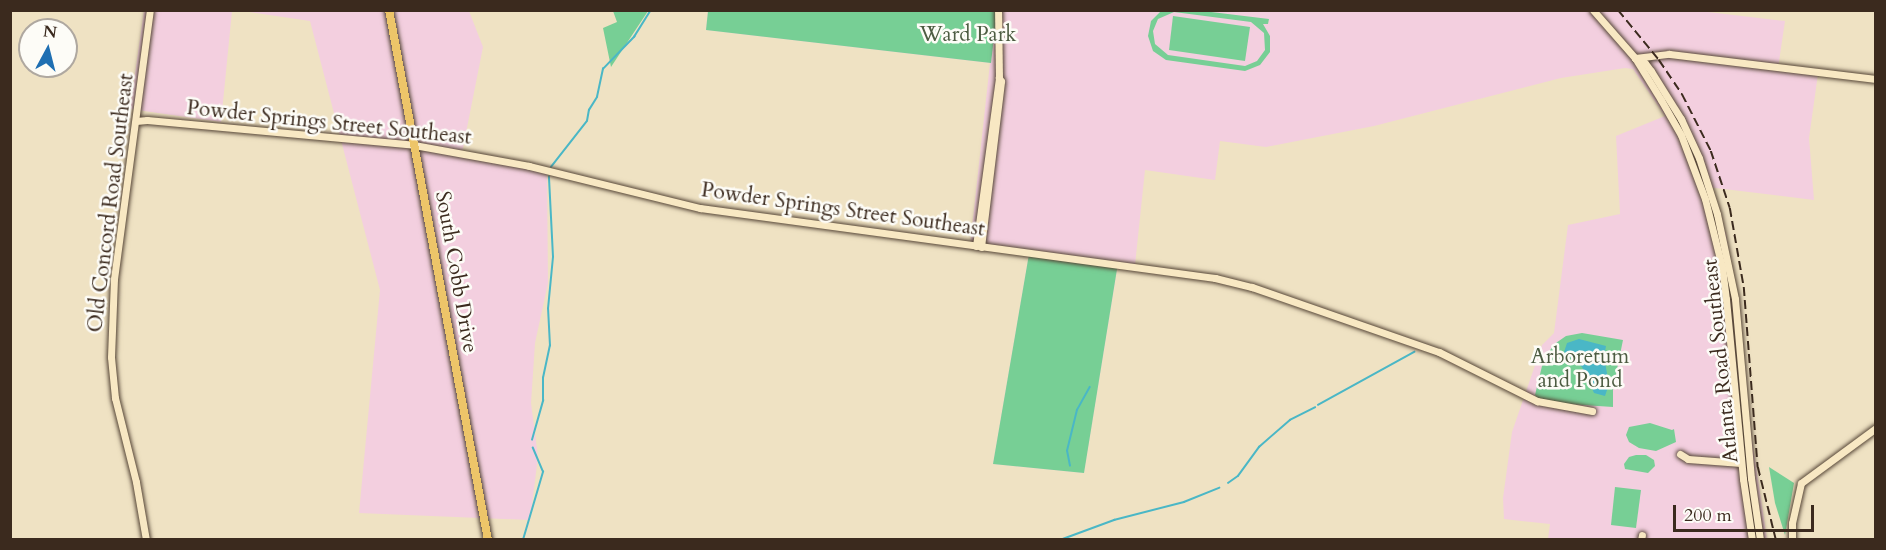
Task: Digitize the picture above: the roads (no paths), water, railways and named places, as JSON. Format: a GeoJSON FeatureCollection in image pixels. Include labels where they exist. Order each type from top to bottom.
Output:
{"type":"FeatureCollection","features":[{"type":"Feature","properties":{"kind":"main road","name":"South Cobb Drive"},"geometry":{"type":"LineString","coordinates":[[389,10],[488,540]]}},
{"type":"Feature","properties":{"kind":"street","name":"Old Concord Road Southeast"},"geometry":{"type":"LineString","coordinates":[[146,540],[136,483],[115,398],[111,357],[114,279],[150,10]]}},
{"type":"Feature","properties":{"kind":"street"},"geometry":{"type":"LineString","coordinates":[[979,246],[1001,81],[999,78],[998,10]]}},
{"type":"Feature","properties":{"kind":"street","name":"Atlanta Road Southeast"},"geometry":{"type":"LineString","coordinates":[[1593,10],[1635,58],[1681,135],[1701,188],[1714,234],[1726,299],[1741,463],[1752,540]]}},
{"type":"Feature","properties":{"kind":"street"},"geometry":{"type":"LineString","coordinates":[[1635,58],[1669,54],[1875,79]]}},
{"type":"Feature","properties":{"kind":"street"},"geometry":{"type":"LineString","coordinates":[[1651,70],[1654,55]]}},
{"type":"Feature","properties":{"kind":"street","name":"Atlanta Road Southeast"},"geometry":{"type":"LineString","coordinates":[[1635,58],[1645,63],[1651,70],[1677,110],[1693,144],[1723,237],[1735,299],[1749,464],[1760,540]]}},
{"type":"Feature","properties":{"kind":"street","name":"Powder Springs Street Southeast"},"geometry":{"type":"LineString","coordinates":[[136,121],[147,120],[414,145],[529,166],[700,208],[1158,268],[1252,287],[1439,352],[1528,398],[1559,407],[1592,411]]}},
{"type":"Feature","properties":{"kind":"street"},"geometry":{"type":"LineString","coordinates":[[1792,540],[1796,500],[1802,481],[1875,428]]}},
{"type":"Feature","properties":{"kind":"street"},"geometry":{"type":"LineString","coordinates":[[1680,454],[1688,459],[1741,463]]}},
{"type":"Feature","properties":{"kind":"water"},"geometry":{"type":"Polygon","coordinates":[[[1579,339],[1606,346],[1604,357],[1609,384],[1605,396],[1594,393],[1582,367],[1564,352],[1567,343],[1579,339]]]}},
{"type":"Feature","properties":{"kind":"waterway"},"geometry":{"type":"LineString","coordinates":[[551,167],[587,121],[589,110],[597,97],[603,69],[634,37],[651,10]]}},
{"type":"Feature","properties":{"kind":"waterway"},"geometry":{"type":"LineString","coordinates":[[532,440],[543,401],[543,378],[550,346],[548,309],[553,257],[549,177]]}},
{"type":"Feature","properties":{"kind":"waterway"},"geometry":{"type":"LineString","coordinates":[[1318,405],[1414,352]]}},
{"type":"Feature","properties":{"kind":"waterway"},"geometry":{"type":"LineString","coordinates":[[1070,466],[1067,451],[1077,410],[1090,387]]}},
{"type":"Feature","properties":{"kind":"waterway"},"geometry":{"type":"LineString","coordinates":[[1228,483],[1238,476],[1259,447],[1290,420],[1315,407]]}},
{"type":"Feature","properties":{"kind":"waterway"},"geometry":{"type":"LineString","coordinates":[[523,540],[543,472],[533,448]]}},
{"type":"Feature","properties":{"kind":"waterway"},"geometry":{"type":"LineString","coordinates":[[1060,540],[1114,520],[1184,502],[1219,488]]}},
{"type":"Feature","properties":{"kind":"railway"},"geometry":{"type":"LineString","coordinates":[[1618,10],[1659,60],[1682,94],[1711,151],[1730,208],[1744,287],[1758,467],[1776,540]]}},
{"type":"Feature","properties":{"kind":"park label","name":"Ward Park"},"geometry":{"type":"Point","coordinates":[968,35]}},
{"type":"Feature","properties":{"kind":"park label","name":"Arboretum and Pond"},"geometry":{"type":"Point","coordinates":[1580,369]}}]}
